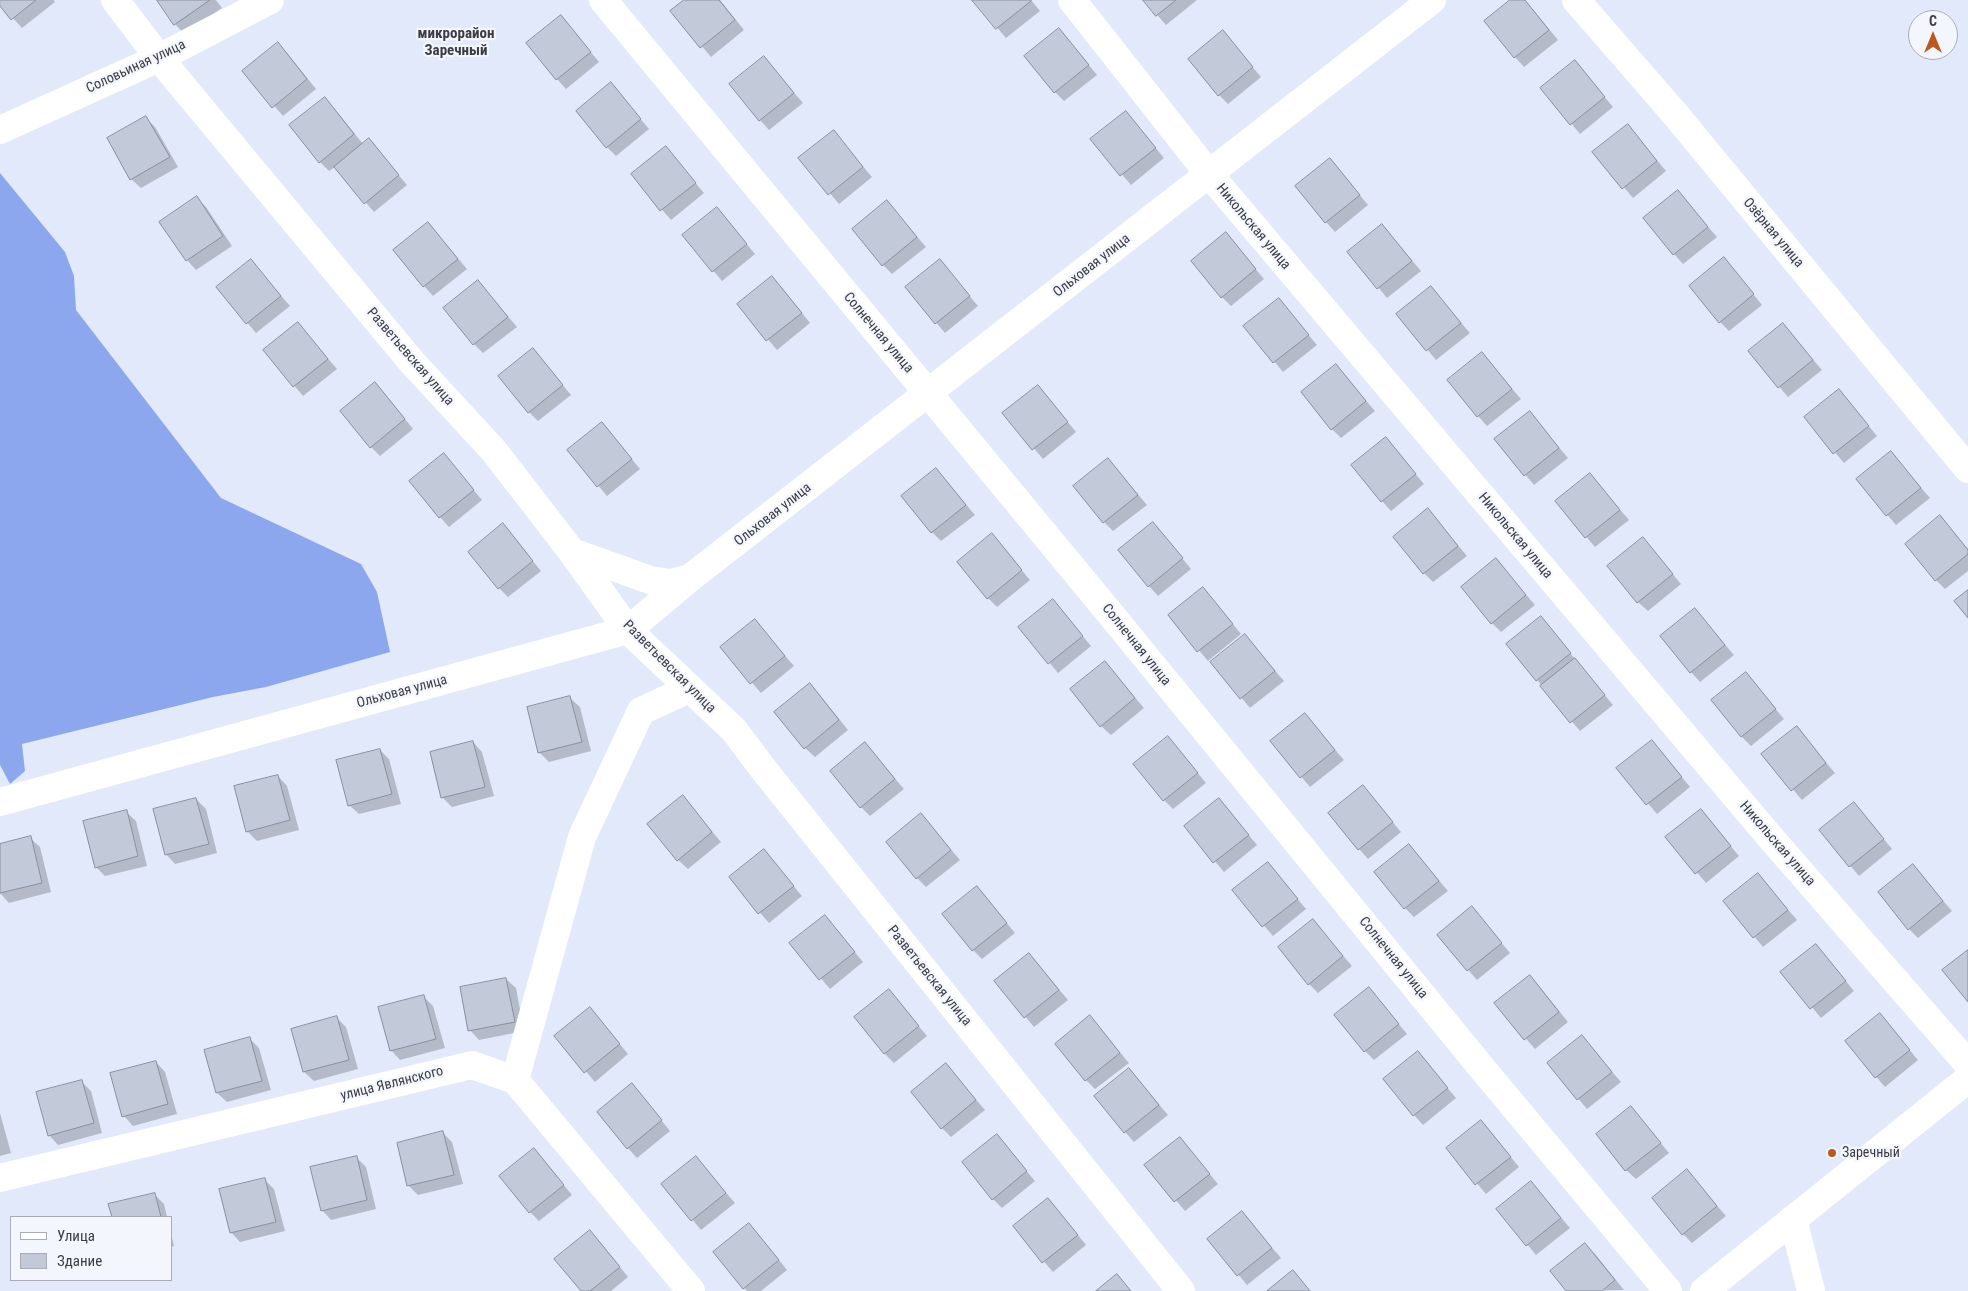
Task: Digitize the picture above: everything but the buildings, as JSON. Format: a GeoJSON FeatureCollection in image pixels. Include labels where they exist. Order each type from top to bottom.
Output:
{"type":"FeatureCollection","features":[{"type":"Feature","properties":{"kind":"street","name":"Разветьевская улица"},"geometry":{"type":"LineString","coordinates":[[115,0],[159,58],[411,361],[494,451],[572,552],[628,630],[734,730],[1181,1291]]}},
{"type":"Feature","properties":{"kind":"street","name":"Соловьиная улица"},"geometry":{"type":"LineString","coordinates":[[0,130],[159,58],[270,0]]}},
{"type":"Feature","properties":{"kind":"street","name":"Солнечная улица"},"geometry":{"type":"LineString","coordinates":[[603,0],[1668,1291]]}},
{"type":"Feature","properties":{"kind":"street","name":"Никольская улица"},"geometry":{"type":"LineString","coordinates":[[1072,0],[1209,174],[1770,837],[1968,1064]]}},
{"type":"Feature","properties":{"kind":"street","name":"Ольховая улица"},"geometry":{"type":"LineString","coordinates":[[0,802],[628,630],[690,578],[1432,0]]}},
{"type":"Feature","properties":{"kind":"street","name":"Озёрная улица"},"geometry":{"type":"LineString","coordinates":[[1576,0],[1675,114],[1968,469]]}},
{"type":"Feature","properties":{"kind":"street"},"geometry":{"type":"LineString","coordinates":[[572,552],[650,580],[671,583],[690,578]]}},
{"type":"Feature","properties":{"kind":"street"},"geometry":{"type":"LineString","coordinates":[[689,689],[641,711],[582,837],[515,1080],[690,1291]]}},
{"type":"Feature","properties":{"kind":"street","name":"улица Являнского"},"geometry":{"type":"LineString","coordinates":[[0,1178],[472,1065],[515,1080]]}},
{"type":"Feature","properties":{"kind":"street"},"geometry":{"type":"LineString","coordinates":[[1704,1291],[1968,1079]]}},
{"type":"Feature","properties":{"kind":"street"},"geometry":{"type":"LineString","coordinates":[[1793,1219],[1810,1285]]}},
{"type":"Feature","properties":{"kind":"shaded area"},"geometry":{"type":"Polygon","coordinates":[[[0,173],[65,252],[74,276],[76,310],[221,498],[361,564],[377,592],[390,652],[266,687],[213,697],[22,744],[25,771],[10,784],[0,765],[0,173]]]}},
{"type":"Feature","properties":{"kind":"place","name":"Заречный"},"geometry":{"type":"Point","coordinates":[1832,1153]}},
{"type":"Feature","properties":{"kind":"district","name":"микрорайон Заречный"},"geometry":{"type":"Point","coordinates":[456,42]}}]}
